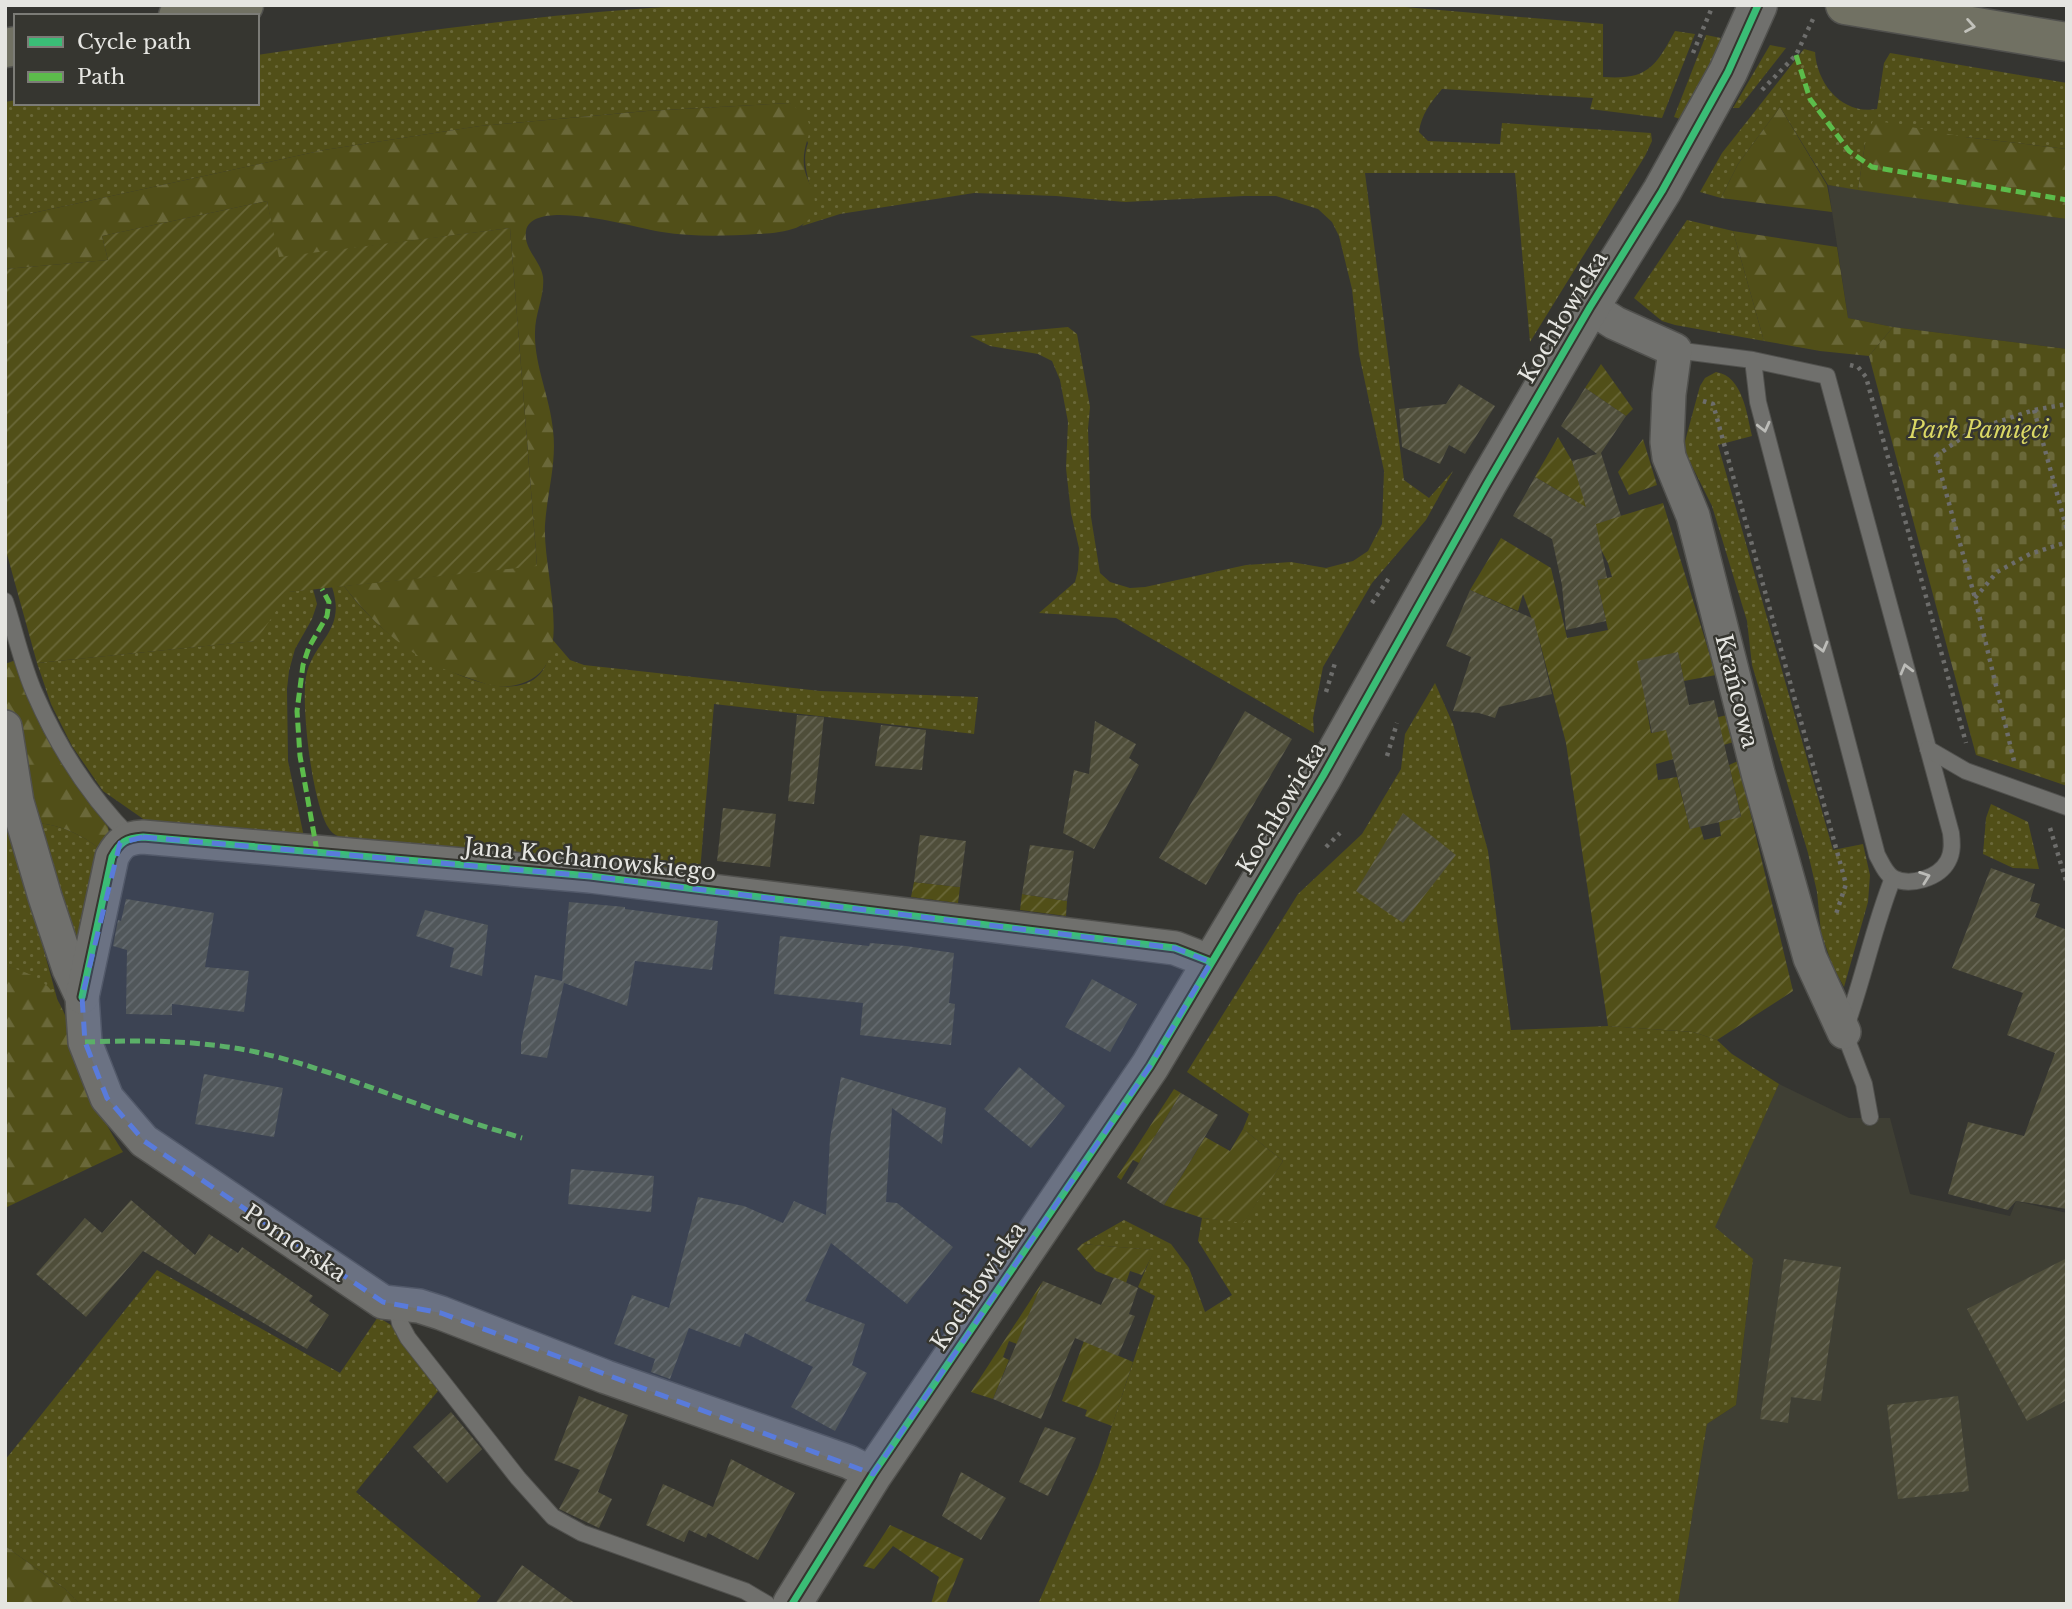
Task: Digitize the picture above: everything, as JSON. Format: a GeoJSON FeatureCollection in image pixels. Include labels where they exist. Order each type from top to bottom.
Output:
{"type":"FeatureCollection","features":[{"type":"Feature","properties":{"kind":"highway"},"geometry":{"type":"LineString","coordinates":[[190,14],[244,5]]}},
{"type":"Feature","properties":{"kind":"highway"},"geometry":{"type":"LineString","coordinates":[[1845,5],[2067,42]]}},
{"type":"Feature","properties":{"kind":"street","name":"Kochłowicka"},"geometry":{"type":"LineString","coordinates":[[792,1604],[873,1474],[1150,1066],[1323,776],[1446,556],[1686,147],[1728,72],[1758,5]]}},
{"type":"Feature","properties":{"kind":"street"},"geometry":{"type":"LineString","coordinates":[[1590,307],[1615,323],[1675,350]]}},
{"type":"Feature","properties":{"kind":"street","name":"Krańcowa"},"geometry":{"type":"LineString","coordinates":[[1675,350],[1669,394],[1669,457],[1693,516],[1758,773],[1810,958],[1844,1032]]}},
{"type":"Feature","properties":{"kind":"street","name":"Pomorska"},"geometry":{"type":"LineString","coordinates":[[5,727],[21,814],[65,957],[82,997],[85,1042],[107,1098],[144,1141],[383,1302],[419,1306],[441,1313],[606,1377],[849,1462],[873,1474]]}},
{"type":"Feature","properties":{"kind":"street"},"geometry":{"type":"LineString","coordinates":[[82,997],[112,857],[120,843],[131,838]]}},
{"type":"Feature","properties":{"kind":"street","name":"Jana Kochanowskiego"},"geometry":{"type":"LineString","coordinates":[[131,838],[317,851],[604,878],[1175,948],[1211,962]]}},
{"type":"Feature","properties":{"kind":"lane"},"geometry":{"type":"LineString","coordinates":[[1675,350],[1752,360],[1827,376],[1952,846],[1948,861],[1939,871],[1927,878],[1911,881],[1893,878],[1877,855],[1758,402],[1752,360]]}},
{"type":"Feature","properties":{"kind":"lane"},"geometry":{"type":"LineString","coordinates":[[5,601],[34,693],[66,755],[93,796],[131,838]]}},
{"type":"Feature","properties":{"kind":"lane"},"geometry":{"type":"LineString","coordinates":[[1928,749],[1966,771],[2067,807]]}},
{"type":"Feature","properties":{"kind":"lane"},"geometry":{"type":"LineString","coordinates":[[1844,1032],[1860,990],[1893,878]]}},
{"type":"Feature","properties":{"kind":"lane","name":"Krańcowa"},"geometry":{"type":"LineString","coordinates":[[1844,1032],[1864,1084],[1870,1117]]}},
{"type":"Feature","properties":{"kind":"lane"},"geometry":{"type":"LineString","coordinates":[[396,1305],[400,1323],[408,1338],[518,1478],[553,1517],[582,1533],[745,1591],[767,1604]]}},
{"type":"Feature","properties":{"kind":"path"},"geometry":{"type":"LineString","coordinates":[[1669,394],[1713,404],[1846,884],[1835,919]]}},
{"type":"Feature","properties":{"kind":"path"},"geometry":{"type":"LineString","coordinates":[[2021,789],[1975,598],[1936,456],[1973,430],[2034,410],[2067,404]]}},
{"type":"Feature","properties":{"kind":"path"},"geometry":{"type":"LineString","coordinates":[[2034,410],[2067,530]]}},
{"type":"Feature","properties":{"kind":"path"},"geometry":{"type":"LineString","coordinates":[[1975,598],[1997,572],[2030,554],[2067,542]]}},
{"type":"Feature","properties":{"kind":"path"},"geometry":{"type":"LineString","coordinates":[[1387,756],[1399,715]]}},
{"type":"Feature","properties":{"kind":"path"},"geometry":{"type":"LineString","coordinates":[[2040,797],[2067,884]]}},
{"type":"Feature","properties":{"kind":"highlighted area"},"geometry":{"type":"Polygon","coordinates":[[[143,837],[590,876],[1175,948],[1211,962],[1150,1066],[873,1474],[441,1313],[383,1302],[144,1141],[107,1098],[85,1042],[82,997],[120,843],[143,837]]]}},
{"type":"Feature","properties":{"kind":"shaded area"},"geometry":{"type":"Polygon","coordinates":[[[1828,185],[2067,219],[2067,349],[1893,327],[1848,318],[1828,185]]]}},
{"type":"Feature","properties":{"kind":"shaded area"},"geometry":{"type":"Polygon","coordinates":[[[1779,1084],[1849,1118],[1890,1118],[1910,1194],[2010,1216],[2016,1201],[2067,1213],[2067,1604],[1678,1604],[1707,1424],[1736,1405],[1753,1260],[1714,1227],[1779,1084]]]}},
{"type":"Feature","properties":{"kind":"green space"},"geometry":{"type":"Polygon","coordinates":[[[701,5],[1382,5],[1603,24],[1603,77],[1640,74],[1655,63],[1675,31],[1695,34],[1662,118],[1590,109],[1593,98],[1442,89],[1424,114],[1419,132],[1428,141],[1500,144],[1502,123],[1651,133],[1652,141],[1645,156],[1530,342],[1515,173],[1365,173],[1404,480],[1429,498],[1453,471],[1426,520],[1372,583],[1323,667],[1313,718],[1314,733],[1116,618],[1039,613],[1075,582],[1078,570],[1079,548],[1071,513],[1066,468],[1068,422],[1060,380],[1052,361],[1038,354],[990,346],[970,336],[1068,327],[1077,334],[1090,407],[1088,429],[1091,517],[1100,573],[1110,582],[1130,588],[1145,587],[1246,565],[1291,562],[1326,568],[1353,561],[1368,551],[1382,524],[1384,471],[1359,354],[1352,289],[1339,236],[1332,222],[1318,209],[1276,196],[1125,202],[974,193],[840,214],[802,226],[812,206],[805,155],[808,143],[790,103],[646,111],[480,126],[324,150],[5,219],[5,102],[14,100],[14,105],[259,105],[259,55],[423,31],[645,8],[701,5]]]}},
{"type":"Feature","properties":{"kind":"green space"},"geometry":{"type":"Polygon","coordinates":[[[1706,35],[1726,39],[1685,112],[1680,119],[1674,117],[1706,35]]]}},
{"type":"Feature","properties":{"kind":"green space"},"geometry":{"type":"Polygon","coordinates":[[[1770,45],[1786,48],[1739,108],[1733,108],[1770,45]]]}},
{"type":"Feature","properties":{"kind":"green space"},"geometry":{"type":"Polygon","coordinates":[[[1804,49],[1815,52],[1821,75],[1834,95],[1853,107],[1864,110],[1877,109],[1884,63],[1890,53],[2067,83],[2067,149],[1965,137],[1865,144],[1858,190],[1828,185],[1780,107],[1738,164],[1721,198],[1700,192],[1722,153],[1804,49]]]}},
{"type":"Feature","properties":{"kind":"green space"},"geometry":{"type":"Polygon","coordinates":[[[790,103],[807,119],[809,126],[804,166],[815,203],[809,220],[794,229],[775,233],[697,235],[662,232],[566,215],[547,216],[533,221],[526,231],[527,244],[543,277],[543,291],[535,325],[535,344],[554,442],[545,541],[554,632],[552,649],[542,671],[528,681],[510,686],[492,685],[446,670],[413,653],[364,610],[344,586],[537,565],[510,228],[278,258],[267,201],[102,236],[108,260],[5,269],[5,219],[324,150],[480,126],[647,111],[790,103]]]}},
{"type":"Feature","properties":{"kind":"green space"},"geometry":{"type":"Polygon","coordinates":[[[1780,107],[1827,185],[1832,212],[1721,198],[1738,164],[1780,107]]]}},
{"type":"Feature","properties":{"kind":"green space"},"geometry":{"type":"Polygon","coordinates":[[[1873,120],[1965,137],[2067,149],[2067,219],[1858,190],[1865,144],[1873,120]]]}},
{"type":"Feature","properties":{"kind":"green space"},"geometry":{"type":"Polygon","coordinates":[[[267,201],[279,257],[510,228],[537,566],[289,592],[256,641],[37,663],[5,547],[5,269],[108,260],[102,236],[267,201]]]}},
{"type":"Feature","properties":{"kind":"green space"},"geometry":{"type":"Polygon","coordinates":[[[1687,220],[1733,231],[1764,341],[1662,321],[1634,298],[1687,220]]]}},
{"type":"Feature","properties":{"kind":"green space"},"geometry":{"type":"Polygon","coordinates":[[[1733,231],[1837,247],[1848,318],[1893,327],[1869,356],[1764,341],[1733,231]]]}},
{"type":"Feature","properties":{"kind":"green space","name":"Park Pamięci"},"geometry":{"type":"Polygon","coordinates":[[[1893,327],[2067,349],[2067,786],[1976,755],[1869,356],[1893,327]]]}},
{"type":"Feature","properties":{"kind":"green space"},"geometry":{"type":"Polygon","coordinates":[[[1601,364],[1633,409],[1626,416],[1585,388],[1601,364]]]}},
{"type":"Feature","properties":{"kind":"green space"},"geometry":{"type":"Polygon","coordinates":[[[1716,372],[1725,375],[1738,388],[1748,418],[1752,436],[1718,445],[1833,850],[1863,844],[1870,875],[1868,902],[1844,987],[1833,967],[1821,933],[1817,892],[1808,853],[1752,665],[1747,621],[1712,506],[1684,445],[1700,386],[1705,378],[1716,372]]]}},
{"type":"Feature","properties":{"kind":"green space"},"geometry":{"type":"Polygon","coordinates":[[[1558,437],[1572,461],[1594,524],[1663,503],[1716,675],[1684,681],[1678,653],[1646,705],[1651,733],[1727,715],[1734,742],[1656,764],[1658,780],[1677,777],[1690,829],[1700,826],[1704,840],[1721,836],[1719,822],[1741,816],[1729,765],[1738,761],[1793,991],[1717,1040],[1693,1032],[1608,1026],[1566,743],[1539,639],[1523,594],[1518,611],[1470,590],[1501,538],[1551,568],[1567,638],[1608,630],[1597,580],[1612,577],[1608,563],[1576,501],[1535,477],[1558,437]]]}},
{"type":"Feature","properties":{"kind":"green space"},"geometry":{"type":"Polygon","coordinates":[[[1643,439],[1657,485],[1629,495],[1618,472],[1643,439]]]}},
{"type":"Feature","properties":{"kind":"green space"},"geometry":{"type":"Polygon","coordinates":[[[344,586],[373,619],[406,646],[444,668],[487,684],[525,684],[540,674],[547,662],[552,639],[570,660],[584,665],[820,691],[978,697],[974,734],[714,704],[700,872],[350,840],[332,832],[322,814],[309,754],[305,709],[306,677],[310,664],[335,615],[332,587],[344,586]]]}},
{"type":"Feature","properties":{"kind":"green space"},"geometry":{"type":"Polygon","coordinates":[[[313,589],[317,604],[295,649],[287,689],[288,761],[304,837],[149,823],[103,791],[72,746],[51,704],[37,663],[255,641],[288,592],[313,589]]]}},
{"type":"Feature","properties":{"kind":"green space"},"geometry":{"type":"Polygon","coordinates":[[[13,661],[19,664],[89,802],[108,827],[110,837],[105,854],[72,832],[52,825],[32,823],[15,766],[9,724],[5,664],[13,661]]]}},
{"type":"Feature","properties":{"kind":"green space"},"geometry":{"type":"Polygon","coordinates":[[[1435,683],[1453,724],[1488,851],[1511,1030],[1608,1026],[1693,1032],[1717,1040],[1732,1054],[1779,1084],[1715,1227],[1753,1259],[1736,1405],[1707,1424],[1678,1604],[1038,1604],[1098,1468],[1155,1296],[1138,1287],[1154,1250],[1082,1244],[1124,1220],[1171,1244],[1189,1268],[1205,1312],[1232,1295],[1198,1241],[1202,1218],[1244,1222],[1283,1161],[1243,1129],[1249,1114],[1187,1072],[1298,894],[1362,834],[1401,769],[1405,734],[1435,683]]]}},
{"type":"Feature","properties":{"kind":"green space"},"geometry":{"type":"Polygon","coordinates":[[[1991,804],[2028,822],[2039,869],[2013,868],[1983,854],[1986,818],[1991,804]]]}},
{"type":"Feature","properties":{"kind":"green space"},"geometry":{"type":"Polygon","coordinates":[[[5,808],[58,1002],[36,979],[5,966],[5,808]]]}},
{"type":"Feature","properties":{"kind":"green space"},"geometry":{"type":"Polygon","coordinates":[[[32,823],[52,825],[72,832],[105,854],[81,958],[32,823]]]}},
{"type":"Feature","properties":{"kind":"green space"},"geometry":{"type":"Polygon","coordinates":[[[914,882],[960,887],[958,903],[911,897],[914,882]]]}},
{"type":"Feature","properties":{"kind":"green space"},"geometry":{"type":"Polygon","coordinates":[[[1022,894],[1067,901],[1066,916],[1020,910],[1022,894]]]}},
{"type":"Feature","properties":{"kind":"green space"},"geometry":{"type":"Polygon","coordinates":[[[5,966],[26,973],[45,984],[60,1004],[95,1102],[123,1152],[5,1208],[5,966]]]}},
{"type":"Feature","properties":{"kind":"green space"},"geometry":{"type":"Polygon","coordinates":[[[1174,1089],[1181,1093],[1139,1163],[1133,1160],[1121,1180],[1117,1177],[1174,1089]]]}},
{"type":"Feature","properties":{"kind":"green space"},"geometry":{"type":"Polygon","coordinates":[[[1243,1129],[1283,1161],[1244,1223],[1202,1218],[1164,1205],[1205,1137],[1230,1151],[1243,1129]]]}},
{"type":"Feature","properties":{"kind":"green space"},"geometry":{"type":"Polygon","coordinates":[[[1082,1244],[1155,1250],[1142,1275],[1130,1271],[1126,1283],[1096,1271],[1077,1249],[1082,1244]]]}},
{"type":"Feature","properties":{"kind":"green space"},"geometry":{"type":"Polygon","coordinates":[[[157,1270],[340,1373],[378,1317],[391,1325],[438,1391],[356,1492],[481,1596],[475,1604],[80,1604],[65,1589],[5,1546],[5,1460],[157,1270]]]}},
{"type":"Feature","properties":{"kind":"green space"},"geometry":{"type":"Polygon","coordinates":[[[1043,1281],[1017,1344],[1009,1341],[1003,1357],[1009,1360],[993,1399],[971,1392],[1043,1281]]]}},
{"type":"Feature","properties":{"kind":"green space"},"geometry":{"type":"Polygon","coordinates":[[[1084,1341],[1133,1362],[1112,1426],[1085,1416],[1087,1410],[1062,1401],[1084,1341]]]}},
{"type":"Feature","properties":{"kind":"green space"},"geometry":{"type":"Polygon","coordinates":[[[890,1525],[964,1559],[946,1604],[931,1604],[939,1577],[893,1546],[874,1569],[863,1566],[890,1525]]]}},
{"type":"Feature","properties":{"kind":"green space"},"geometry":{"type":"Polygon","coordinates":[[[5,1546],[65,1589],[80,1604],[5,1604],[5,1546]]]}},
{"type":"Feature","properties":{"kind":"building"},"geometry":{"type":"Polygon","coordinates":[[[1459,384],[1495,406],[1465,454],[1449,445],[1440,464],[1402,447],[1399,409],[1446,404],[1459,384]]]}},
{"type":"Feature","properties":{"kind":"building"},"geometry":{"type":"Polygon","coordinates":[[[1585,388],[1626,416],[1601,453],[1621,516],[1596,524],[1607,578],[1597,580],[1606,621],[1566,630],[1562,585],[1552,539],[1513,516],[1535,477],[1586,507],[1572,461],[1597,454],[1561,426],[1585,388]]]}},
{"type":"Feature","properties":{"kind":"building"},"geometry":{"type":"Polygon","coordinates":[[[1470,590],[1534,619],[1552,694],[1499,707],[1495,718],[1479,713],[1453,711],[1471,657],[1446,646],[1470,590]]]}},
{"type":"Feature","properties":{"kind":"building"},"geometry":{"type":"Polygon","coordinates":[[[1678,652],[1689,705],[1714,700],[1741,817],[1690,829],[1666,730],[1652,733],[1637,661],[1678,652]]]}},
{"type":"Feature","properties":{"kind":"building"},"geometry":{"type":"Polygon","coordinates":[[[1245,711],[1292,739],[1206,885],[1159,858],[1245,711]]]}},
{"type":"Feature","properties":{"kind":"building"},"geometry":{"type":"Polygon","coordinates":[[[797,715],[824,717],[814,804],[788,801],[797,715]]]}},
{"type":"Feature","properties":{"kind":"building"},"geometry":{"type":"Polygon","coordinates":[[[1095,721],[1136,744],[1129,758],[1139,765],[1094,849],[1063,833],[1074,770],[1089,774],[1095,721]]]}},
{"type":"Feature","properties":{"kind":"building"},"geometry":{"type":"Polygon","coordinates":[[[881,725],[926,730],[922,770],[875,766],[881,725]]]}},
{"type":"Feature","properties":{"kind":"building"},"geometry":{"type":"Polygon","coordinates":[[[723,808],[776,814],[770,867],[717,861],[723,808]]]}},
{"type":"Feature","properties":{"kind":"building"},"geometry":{"type":"Polygon","coordinates":[[[1403,813],[1456,855],[1403,923],[1356,891],[1403,813]]]}},
{"type":"Feature","properties":{"kind":"building"},"geometry":{"type":"Polygon","coordinates":[[[920,835],[966,841],[960,887],[914,882],[920,835]]]}},
{"type":"Feature","properties":{"kind":"building"},"geometry":{"type":"Polygon","coordinates":[[[1030,845],[1074,851],[1067,901],[1022,894],[1030,845]]]}},
{"type":"Feature","properties":{"kind":"building"},"geometry":{"type":"Polygon","coordinates":[[[1991,868],[2035,884],[2030,901],[2040,904],[2035,917],[2067,930],[2067,1209],[2016,1201],[2008,1210],[1948,1194],[1968,1122],[2024,1136],[2055,1053],[2007,1035],[2023,993],[1952,968],[1991,868]]]}},
{"type":"Feature","properties":{"kind":"building"},"geometry":{"type":"Polygon","coordinates":[[[126,899],[214,913],[205,967],[249,971],[244,1012],[172,1004],[172,1015],[126,1014],[127,950],[113,946],[118,920],[121,921],[126,899]]]}},
{"type":"Feature","properties":{"kind":"building"},"geometry":{"type":"Polygon","coordinates":[[[569,902],[625,907],[718,921],[712,970],[635,961],[627,1006],[564,983],[547,1058],[521,1054],[535,975],[562,981],[569,902]]]}},
{"type":"Feature","properties":{"kind":"building"},"geometry":{"type":"Polygon","coordinates":[[[425,910],[488,925],[482,976],[450,967],[454,948],[416,936],[425,910]]]}},
{"type":"Feature","properties":{"kind":"building"},"geometry":{"type":"Polygon","coordinates":[[[780,936],[869,946],[870,943],[906,946],[954,953],[949,1003],[955,1004],[951,1045],[860,1035],[863,1003],[774,994],[780,936]]]}},
{"type":"Feature","properties":{"kind":"building"},"geometry":{"type":"Polygon","coordinates":[[[1092,979],[1137,1004],[1110,1052],[1065,1027],[1092,979]]]}},
{"type":"Feature","properties":{"kind":"building"},"geometry":{"type":"Polygon","coordinates":[[[1019,1067],[1065,1106],[1031,1148],[984,1109],[1019,1067]]]}},
{"type":"Feature","properties":{"kind":"building"},"geometry":{"type":"Polygon","coordinates":[[[204,1074],[283,1088],[274,1137],[195,1124],[204,1074]]]}},
{"type":"Feature","properties":{"kind":"building"},"geometry":{"type":"Polygon","coordinates":[[[841,1077],[946,1108],[942,1144],[892,1108],[886,1202],[897,1203],[953,1247],[907,1304],[831,1243],[805,1301],[865,1324],[852,1365],[867,1373],[835,1431],[791,1407],[813,1367],[745,1333],[740,1347],[689,1328],[670,1379],[651,1372],[655,1359],[614,1344],[632,1295],[669,1308],[698,1197],[744,1206],[783,1223],[794,1201],[826,1215],[830,1138],[841,1077]]]}},
{"type":"Feature","properties":{"kind":"building"},"geometry":{"type":"Polygon","coordinates":[[[1181,1093],[1218,1115],[1164,1205],[1127,1183],[1181,1093]]]}},
{"type":"Feature","properties":{"kind":"building"},"geometry":{"type":"Polygon","coordinates":[[[571,1169],[654,1176],[651,1212],[568,1204],[571,1169]]]}},
{"type":"Feature","properties":{"kind":"building"},"geometry":{"type":"Polygon","coordinates":[[[131,1200],[195,1255],[209,1234],[238,1253],[242,1247],[313,1296],[309,1301],[329,1315],[307,1349],[143,1251],[86,1317],[36,1274],[85,1218],[102,1233],[131,1200]]]}},
{"type":"Feature","properties":{"kind":"building"},"geometry":{"type":"Polygon","coordinates":[[[2067,1258],[2067,1400],[2027,1421],[1967,1309],[2067,1258]]]}},
{"type":"Feature","properties":{"kind":"building"},"geometry":{"type":"Polygon","coordinates":[[[1784,1259],[1841,1267],[1821,1401],[1791,1397],[1788,1423],[1760,1419],[1784,1259]]]}},
{"type":"Feature","properties":{"kind":"building"},"geometry":{"type":"Polygon","coordinates":[[[1114,1277],[1138,1288],[1129,1314],[1135,1316],[1118,1356],[1075,1338],[1041,1419],[993,1399],[1043,1281],[1101,1305],[1114,1277]]]}},
{"type":"Feature","properties":{"kind":"building"},"geometry":{"type":"Polygon","coordinates":[[[579,1396],[628,1415],[598,1492],[612,1499],[599,1528],[559,1509],[580,1470],[554,1460],[579,1396]]]}},
{"type":"Feature","properties":{"kind":"building"},"geometry":{"type":"Polygon","coordinates":[[[1958,1396],[1969,1491],[1898,1499],[1887,1405],[1958,1396]]]}},
{"type":"Feature","properties":{"kind":"building"},"geometry":{"type":"Polygon","coordinates":[[[451,1412],[482,1449],[447,1483],[413,1447],[451,1412]]]}},
{"type":"Feature","properties":{"kind":"building"},"geometry":{"type":"Polygon","coordinates":[[[1045,1427],[1076,1438],[1048,1496],[1019,1482],[1045,1427]]]}},
{"type":"Feature","properties":{"kind":"building"},"geometry":{"type":"Polygon","coordinates":[[[731,1459],[795,1493],[758,1560],[708,1533],[706,1538],[689,1530],[684,1542],[646,1525],[663,1484],[713,1507],[731,1459]]]}},
{"type":"Feature","properties":{"kind":"building"},"geometry":{"type":"Polygon","coordinates":[[[961,1472],[1006,1498],[981,1540],[942,1516],[961,1472]]]}},
{"type":"Feature","properties":{"kind":"building"},"geometry":{"type":"Polygon","coordinates":[[[522,1565],[576,1604],[495,1604],[522,1565]]]}},
{"type":"Feature","properties":{"kind":"marked path"},"geometry":{"type":"LineString","coordinates":[[1796,55],[1810,99],[1849,151],[1872,167],[2067,200]]}},
{"type":"Feature","properties":{"kind":"marked path"},"geometry":{"type":"LineString","coordinates":[[317,851],[300,756],[297,711],[303,665],[309,647],[327,616],[329,602],[322,589]]}},
{"type":"Feature","properties":{"kind":"marked path"},"geometry":{"type":"LineString","coordinates":[[85,1042],[186,1043],[246,1050],[310,1067],[522,1138]]}},
{"type":"Feature","properties":{"kind":"cycle path"},"geometry":{"type":"LineString","coordinates":[[792,1604],[873,1474],[1150,1066],[1323,776],[1590,307],[1662,191],[1728,72],[1758,5]]}},
{"type":"Feature","properties":{"kind":"cycle path"},"geometry":{"type":"LineString","coordinates":[[82,997],[112,857],[124,842],[143,837],[590,876],[1175,948],[1211,962]]}}]}
